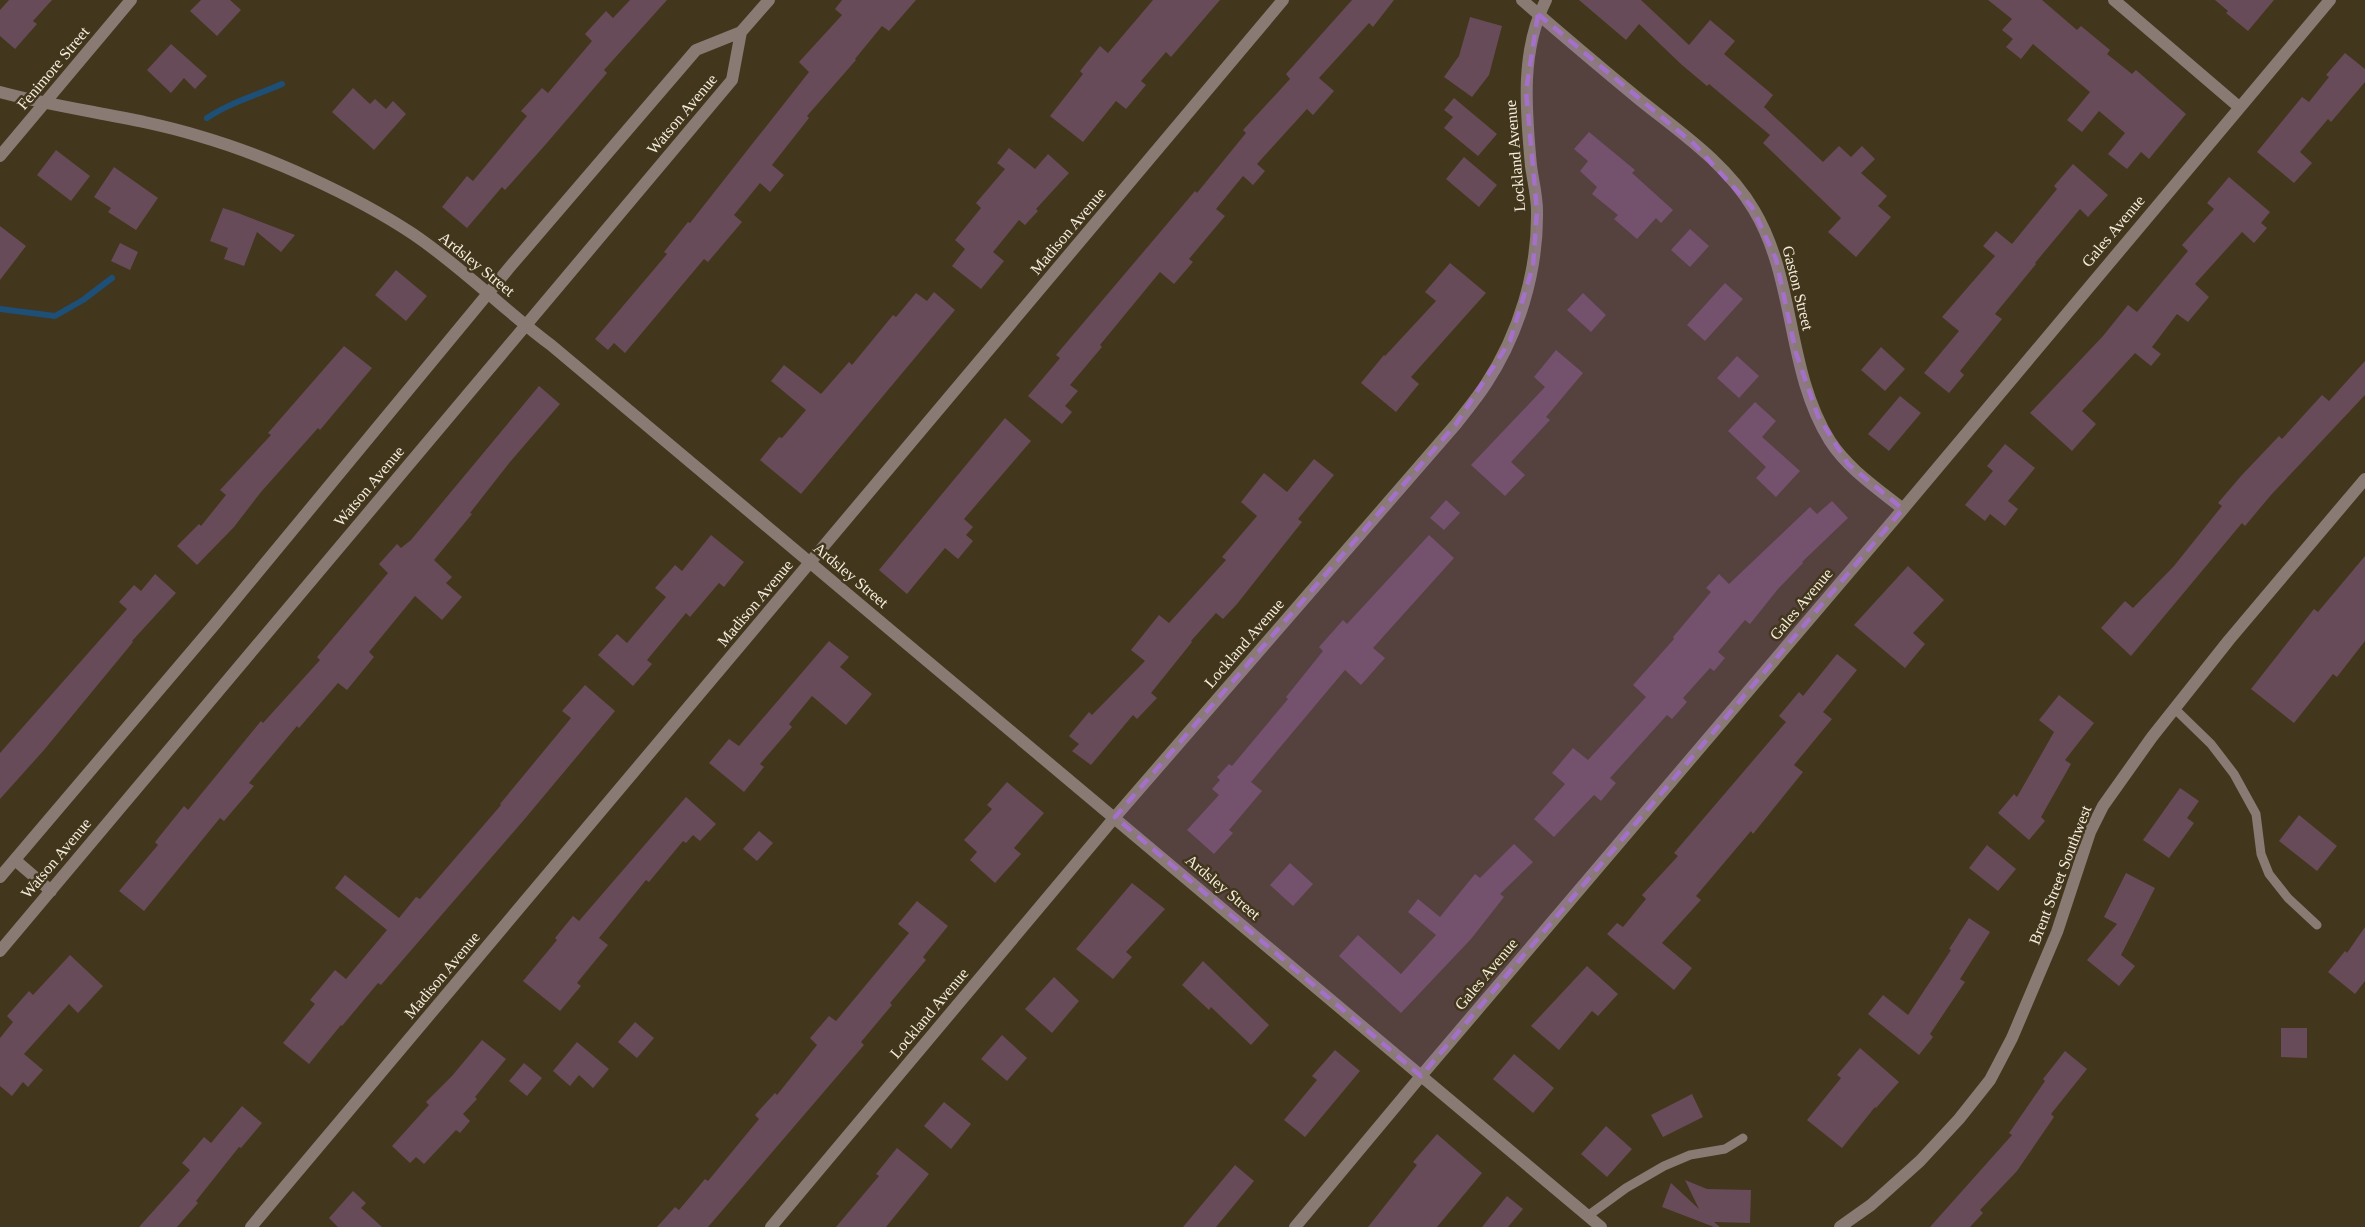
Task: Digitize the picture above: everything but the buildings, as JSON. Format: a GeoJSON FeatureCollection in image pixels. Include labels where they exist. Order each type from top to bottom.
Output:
{"type":"FeatureCollection","features":[{"type":"Feature","properties":{"kind":"street","name":"Fenimore Street"},"geometry":{"type":"LineString","coordinates":[[0,156],[131,0]]}},
{"type":"Feature","properties":{"kind":"street","name":"Watson Avenue"},"geometry":{"type":"LineString","coordinates":[[0,877],[696,50],[741,32],[769,0]]}},
{"type":"Feature","properties":{"kind":"street","name":"Madison Avenue"},"geometry":{"type":"LineString","coordinates":[[251,1227],[1283,0]]}},
{"type":"Feature","properties":{"kind":"street","name":"Gaston Street"},"geometry":{"type":"LineString","coordinates":[[1522,0],[1694,144],[1729,177],[1752,207],[1766,233],[1776,259],[1796,352],[1818,416],[1831,442],[1848,464],[1903,510]]}},
{"type":"Feature","properties":{"kind":"street","name":"Lockland Avenue"},"geometry":{"type":"LineString","coordinates":[[771,1227],[1115,817],[1456,424],[1486,383],[1510,341],[1524,303],[1533,266],[1537,211],[1526,91],[1529,55],[1538,14],[1546,0]]}},
{"type":"Feature","properties":{"kind":"street"},"geometry":{"type":"LineString","coordinates":[[2114,0],[2239,107]]}},
{"type":"Feature","properties":{"kind":"street","name":"Gales Avenue"},"geometry":{"type":"LineString","coordinates":[[1295,1227],[1903,510],[2330,0]]}},
{"type":"Feature","properties":{"kind":"street","name":"Watson Avenue"},"geometry":{"type":"LineString","coordinates":[[0,951],[732,80],[741,32]]}},
{"type":"Feature","properties":{"kind":"street","name":"Ardsley Street"},"geometry":{"type":"LineString","coordinates":[[0,92],[45,104],[200,136],[287,168],[347,197],[414,235],[551,345],[1601,1227]]}},
{"type":"Feature","properties":{"kind":"street","name":"Brent Street Southwest"},"geometry":{"type":"LineString","coordinates":[[1840,1227],[1871,1205],[1920,1161],[1959,1119],[1990,1080],[2012,1038],[2057,932],[2090,832],[2103,806],[2229,640],[2365,479]]}},
{"type":"Feature","properties":{"kind":"street"},"geometry":{"type":"LineString","coordinates":[[15,860],[51,891]]}},
{"type":"Feature","properties":{"kind":"lane"},"geometry":{"type":"LineString","coordinates":[[2175,709],[2211,744],[2234,774],[2256,814],[2261,854],[2269,874],[2288,898],[2316,925]]}},
{"type":"Feature","properties":{"kind":"lane"},"geometry":{"type":"LineString","coordinates":[[1588,1215],[1626,1188],[1664,1166],[1690,1155],[1725,1149],[1743,1138]]}},
{"type":"Feature","properties":{"kind":"highlighted area"},"geometry":{"type":"Polygon","coordinates":[[[1538,14],[1694,144],[1752,207],[1776,259],[1796,353],[1818,416],[1848,464],[1903,509],[1421,1076],[1115,817],[1456,424],[1510,341],[1533,266],[1537,211],[1526,91],[1538,14]]]}},
{"type":"Feature","properties":{"kind":"waterway"},"geometry":{"type":"LineString","coordinates":[[207,118],[235,103],[282,84]]}},
{"type":"Feature","properties":{"kind":"waterway"},"geometry":{"type":"LineString","coordinates":[[0,309],[55,316],[83,300],[112,278]]}}]}
